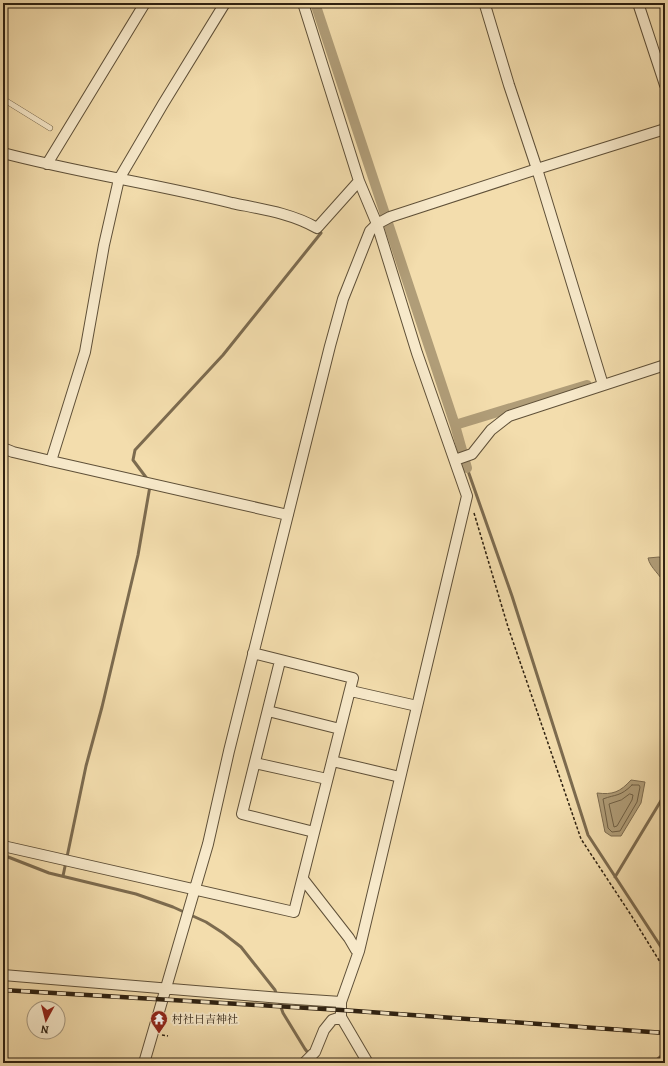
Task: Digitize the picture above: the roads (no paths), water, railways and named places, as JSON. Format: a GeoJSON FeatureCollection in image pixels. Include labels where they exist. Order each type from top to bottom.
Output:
{"type":"FeatureCollection","features":[{"type":"Feature","properties":{"kind":"street"},"geometry":{"type":"LineString","coordinates":[[47,164],[145,3]]}},
{"type":"Feature","properties":{"kind":"street"},"geometry":{"type":"LineString","coordinates":[[51,461],[85,352],[104,245],[119,179],[225,3]]}},
{"type":"Feature","properties":{"kind":"street"},"geometry":{"type":"LineString","coordinates":[[303,3],[359,181],[376,224],[417,352],[467,496],[359,951],[341,1002],[341,1017],[368,1063]]}},
{"type":"Feature","properties":{"kind":"street"},"geometry":{"type":"LineString","coordinates":[[638,3],[665,85]]}},
{"type":"Feature","properties":{"kind":"street"},"geometry":{"type":"LineString","coordinates":[[488,4],[509,85],[537,169],[603,384]]}},
{"type":"Feature","properties":{"kind":"street"},"geometry":{"type":"LineString","coordinates":[[144,1063],[208,844],[253,653],[343,299],[370,231],[376,224],[390,217],[537,169],[665,130]]}},
{"type":"Feature","properties":{"kind":"street"},"geometry":{"type":"LineString","coordinates":[[3,153],[47,164],[205,196],[302,220],[317,228],[359,181]]}},
{"type":"Feature","properties":{"kind":"street"},"geometry":{"type":"LineString","coordinates":[[455,460],[472,454],[491,430],[509,416],[603,384],[665,365]]}},
{"type":"Feature","properties":{"kind":"street"},"geometry":{"type":"LineString","coordinates":[[3,448],[13,452],[51,461],[288,515]]}},
{"type":"Feature","properties":{"kind":"street"},"geometry":{"type":"LineString","coordinates":[[3,846],[294,912],[327,779],[351,691],[353,678],[280,661],[253,653]]}},
{"type":"Feature","properties":{"kind":"street"},"geometry":{"type":"LineString","coordinates":[[280,661],[242,814],[314,832]]}},
{"type":"Feature","properties":{"kind":"street"},"geometry":{"type":"LineString","coordinates":[[351,691],[417,706]]}},
{"type":"Feature","properties":{"kind":"street"},"geometry":{"type":"LineString","coordinates":[[268,711],[340,729]]}},
{"type":"Feature","properties":{"kind":"street"},"geometry":{"type":"LineString","coordinates":[[332,761],[400,777]]}},
{"type":"Feature","properties":{"kind":"street"},"geometry":{"type":"LineString","coordinates":[[255,763],[327,779]]}},
{"type":"Feature","properties":{"kind":"street"},"geometry":{"type":"LineString","coordinates":[[303,879],[349,938],[356,950],[359,951]]}},
{"type":"Feature","properties":{"kind":"street"},"geometry":{"type":"LineString","coordinates":[[3,975],[341,1002]]}},
{"type":"Feature","properties":{"kind":"street"},"geometry":{"type":"LineString","coordinates":[[304,1063],[315,1052],[319,1039],[332,1020],[341,1017]]}},
{"type":"Feature","properties":{"kind":"lane"},"geometry":{"type":"LineString","coordinates":[[3,98],[50,128]]}},
{"type":"Feature","properties":{"kind":"water"},"geometry":{"type":"Polygon","coordinates":[[[659,557],[665,559],[665,585],[649,562],[648,558],[659,557]]]}},
{"type":"Feature","properties":{"kind":"water"},"geometry":{"type":"Polygon","coordinates":[[[631,780],[645,782],[641,803],[621,836],[611,836],[605,832],[597,793],[608,794],[616,792],[631,780]]]}},
{"type":"Feature","properties":{"kind":"waterway"},"geometry":{"type":"LineString","coordinates":[[315,3],[455,425],[467,468]]}},
{"type":"Feature","properties":{"kind":"waterway"},"geometry":{"type":"LineString","coordinates":[[148,480],[133,460],[135,450],[223,355],[321,233]]}},
{"type":"Feature","properties":{"kind":"waterway"},"geometry":{"type":"LineString","coordinates":[[455,425],[587,385]]}},
{"type":"Feature","properties":{"kind":"waterway"},"geometry":{"type":"LineString","coordinates":[[467,468],[512,596],[588,835],[665,953]]}},
{"type":"Feature","properties":{"kind":"waterway"},"geometry":{"type":"LineString","coordinates":[[63,876],[86,766],[102,707],[138,555],[150,486]]}},
{"type":"Feature","properties":{"kind":"waterway"},"geometry":{"type":"LineString","coordinates":[[615,877],[665,794]]}},
{"type":"Feature","properties":{"kind":"waterway"},"geometry":{"type":"LineString","coordinates":[[3,855],[49,873],[136,894],[173,907],[206,922],[223,933],[241,947],[275,990],[283,1013],[305,1049],[316,1063]]}},
{"type":"Feature","properties":{"kind":"waterway"},"geometry":{"type":"LineString","coordinates":[[653,1063],[665,1053]]}},
{"type":"Feature","properties":{"kind":"railway"},"geometry":{"type":"LineString","coordinates":[[3,990],[341,1010],[665,1033]]}},
{"type":"Feature","properties":{"kind":"place","name":"村社日吉神社"},"geometry":{"type":"Point","coordinates":[159,1034]}}]}
